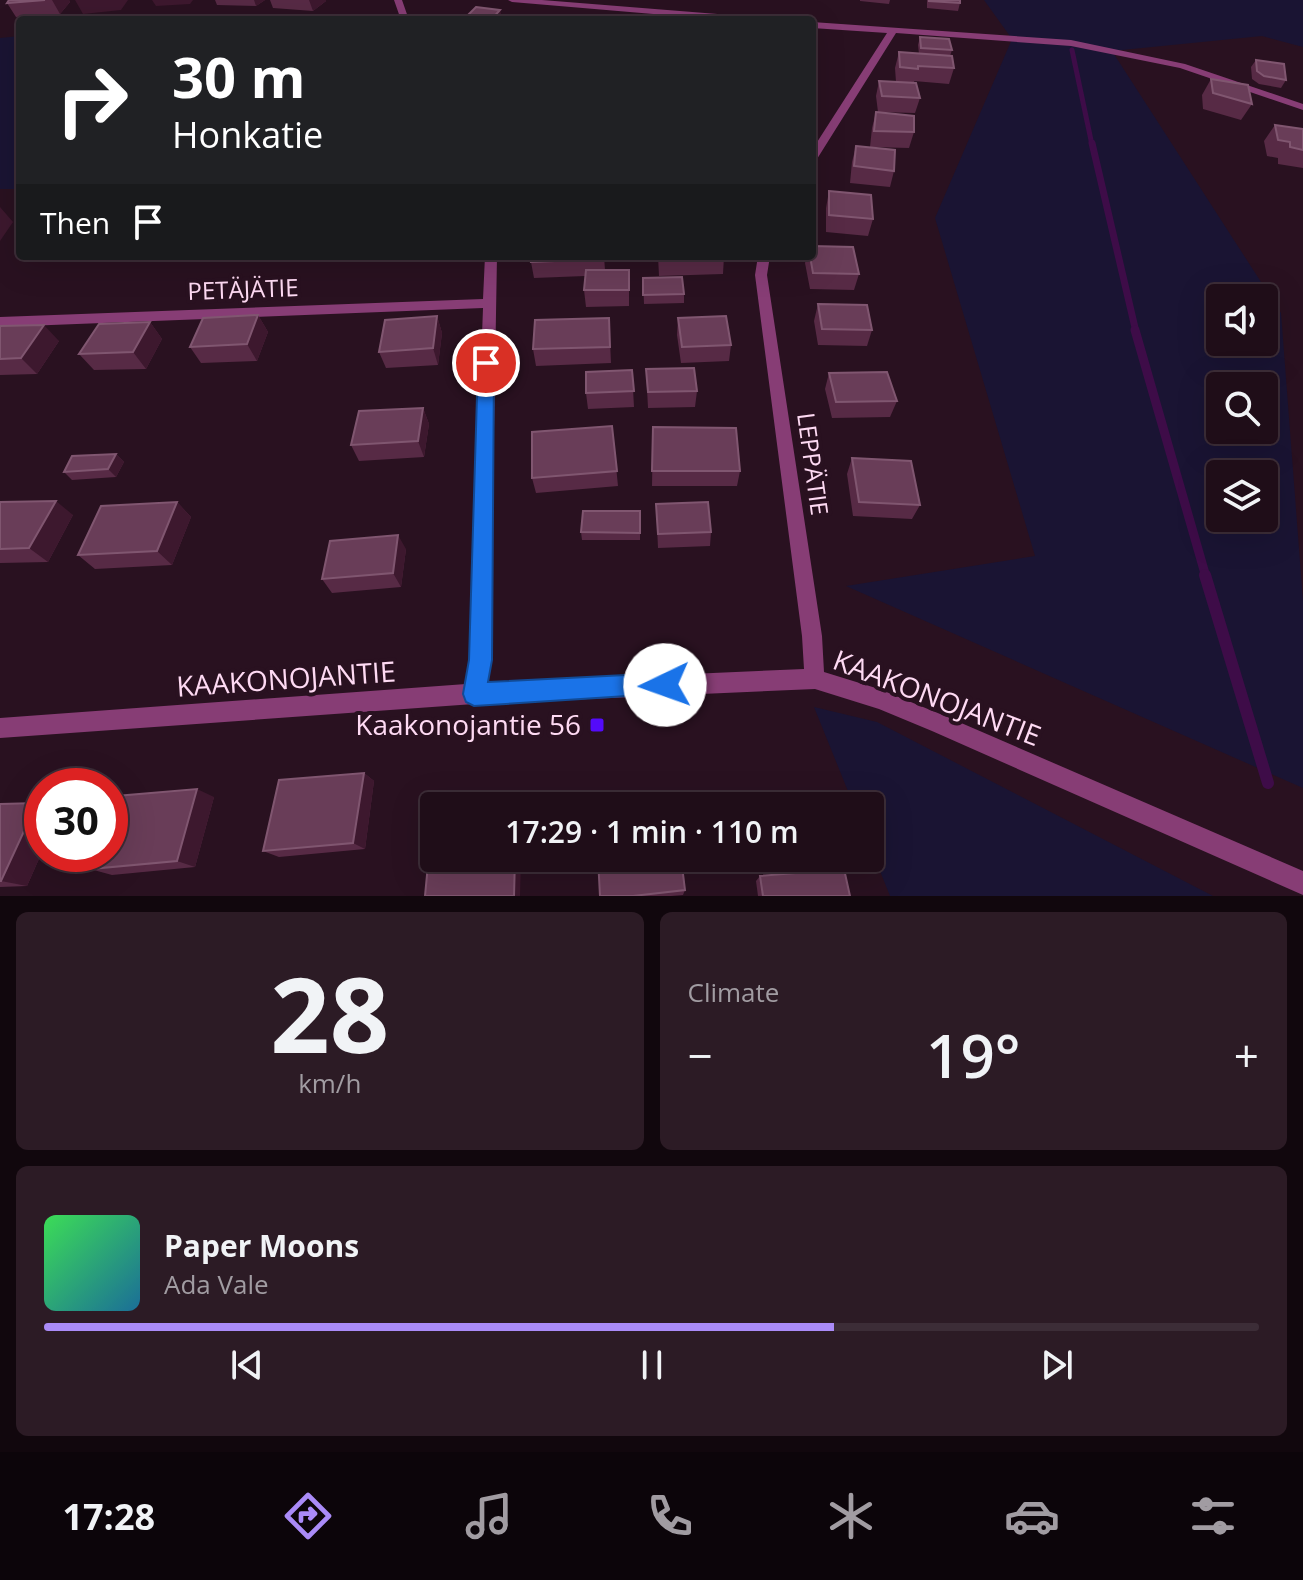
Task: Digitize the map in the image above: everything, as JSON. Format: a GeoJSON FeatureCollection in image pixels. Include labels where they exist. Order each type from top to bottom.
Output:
{"type":"FeatureCollection","features":[{"type":"Feature","properties":{"kind":"street"},"geometry":{"type":"LineString","coordinates":[[512,0],[706,16]]}},
{"type":"Feature","properties":{"kind":"street"},"geometry":{"type":"LineString","coordinates":[[816,25],[1071,43],[1182,66],[1303,107]]}},
{"type":"Feature","properties":{"kind":"street"},"geometry":{"type":"LineString","coordinates":[[816,153],[893,31]]}},
{"type":"Feature","properties":{"kind":"street"},"geometry":{"type":"LineString","coordinates":[[474,694],[480,660],[487,303],[491,260]]}},
{"type":"Feature","properties":{"kind":"street","name":"LEPPÄTIE"},"geometry":{"type":"LineString","coordinates":[[763,260],[761,275],[812,636],[815,679]]}},
{"type":"Feature","properties":{"kind":"street","name":"PETÄJÄTIE"},"geometry":{"type":"LineString","coordinates":[[0,322],[487,303]]}},
{"type":"Feature","properties":{"kind":"street","name":"KAAKONOJANTIE"},"geometry":{"type":"LineString","coordinates":[[0,728],[474,694],[815,679],[879,699],[938,723],[1303,883]]}},
{"type":"Feature","properties":{"kind":"shaded area"},"geometry":{"type":"Polygon","coordinates":[[[984,0],[1303,0],[1303,47],[1262,36],[1112,51],[1262,284],[1206,284],[1206,356],[1278,356],[1278,308],[1281,313],[1303,601],[1303,788],[846,586],[1035,556],[935,218],[1012,39],[984,0]]]}},
{"type":"Feature","properties":{"kind":"shaded area"},"geometry":{"type":"Polygon","coordinates":[[[16,36],[16,189],[0,189],[0,38],[16,36]]]}},
{"type":"Feature","properties":{"kind":"shaded area"},"geometry":{"type":"Polygon","coordinates":[[[814,707],[877,722],[1213,896],[890,896],[880,872],[884,872],[884,792],[848,792],[814,707]]]}},
{"type":"Feature","properties":{"kind":"building"},"geometry":{"type":"Polygon","coordinates":[[[9,0],[45,0],[7,3],[9,0]]]}},
{"type":"Feature","properties":{"kind":"building"},"geometry":{"type":"Polygon","coordinates":[[[960,0],[960,3],[929,1],[960,0]]]}},
{"type":"Feature","properties":{"kind":"building"},"geometry":{"type":"Polygon","coordinates":[[[476,7],[500,10],[495,16],[467,16],[476,7]]]}},
{"type":"Feature","properties":{"kind":"building"},"geometry":{"type":"Polygon","coordinates":[[[920,37],[949,39],[952,50],[921,48],[920,37]]]}},
{"type":"Feature","properties":{"kind":"building"},"geometry":{"type":"Polygon","coordinates":[[[899,52],[952,56],[954,68],[900,67],[899,52]]]}},
{"type":"Feature","properties":{"kind":"building"},"geometry":{"type":"Polygon","coordinates":[[[1256,60],[1284,64],[1286,80],[1264,76],[1257,71],[1256,60]]]}},
{"type":"Feature","properties":{"kind":"building"},"geometry":{"type":"Polygon","coordinates":[[[1211,79],[1248,85],[1252,104],[1213,93],[1211,79]]]}},
{"type":"Feature","properties":{"kind":"building"},"geometry":{"type":"Polygon","coordinates":[[[879,81],[916,83],[920,98],[882,96],[879,81]]]}},
{"type":"Feature","properties":{"kind":"building"},"geometry":{"type":"Polygon","coordinates":[[[876,112],[914,116],[914,132],[874,131],[876,112]]]}},
{"type":"Feature","properties":{"kind":"building"},"geometry":{"type":"Polygon","coordinates":[[[1275,125],[1303,129],[1303,150],[1290,147],[1290,142],[1278,140],[1275,125]]]}},
{"type":"Feature","properties":{"kind":"building"},"geometry":{"type":"Polygon","coordinates":[[[856,146],[895,150],[894,171],[854,166],[856,146]]]}},
{"type":"Feature","properties":{"kind":"building"},"geometry":{"type":"Polygon","coordinates":[[[829,191],[871,195],[873,219],[829,215],[829,191]]]}},
{"type":"Feature","properties":{"kind":"building"},"geometry":{"type":"Polygon","coordinates":[[[816,246],[853,247],[859,274],[813,273],[811,260],[816,260],[816,246]]]}},
{"type":"Feature","properties":{"kind":"building"},"geometry":{"type":"Polygon","coordinates":[[[531,260],[580,260],[531,262],[531,260]]]}},
{"type":"Feature","properties":{"kind":"building"},"geometry":{"type":"Polygon","coordinates":[[[586,270],[629,270],[629,290],[584,290],[586,270]]]}},
{"type":"Feature","properties":{"kind":"building"},"geometry":{"type":"Polygon","coordinates":[[[682,277],[684,294],[643,295],[643,278],[682,277]]]}},
{"type":"Feature","properties":{"kind":"building"},"geometry":{"type":"Polygon","coordinates":[[[818,304],[867,305],[872,330],[822,329],[818,304]]]}},
{"type":"Feature","properties":{"kind":"building"},"geometry":{"type":"Polygon","coordinates":[[[258,315],[247,344],[190,347],[203,318],[258,315]]]}},
{"type":"Feature","properties":{"kind":"building"},"geometry":{"type":"Polygon","coordinates":[[[437,316],[433,348],[379,352],[385,320],[437,316]]]}},
{"type":"Feature","properties":{"kind":"building"},"geometry":{"type":"Polygon","coordinates":[[[726,316],[731,345],[682,347],[678,318],[726,316]]]}},
{"type":"Feature","properties":{"kind":"building"},"geometry":{"type":"Polygon","coordinates":[[[609,318],[610,347],[533,349],[535,320],[609,318]]]}},
{"type":"Feature","properties":{"kind":"building"},"geometry":{"type":"Polygon","coordinates":[[[150,322],[133,352],[79,354],[99,324],[150,322]]]}},
{"type":"Feature","properties":{"kind":"building"},"geometry":{"type":"Polygon","coordinates":[[[44,325],[21,358],[0,359],[0,326],[44,325]]]}},
{"type":"Feature","properties":{"kind":"building"},"geometry":{"type":"Polygon","coordinates":[[[694,368],[697,391],[648,392],[646,369],[694,368]]]}},
{"type":"Feature","properties":{"kind":"building"},"geometry":{"type":"Polygon","coordinates":[[[632,370],[634,391],[586,393],[586,372],[632,370]]]}},
{"type":"Feature","properties":{"kind":"building"},"geometry":{"type":"Polygon","coordinates":[[[887,372],[897,401],[836,402],[829,373],[887,372]]]}},
{"type":"Feature","properties":{"kind":"building"},"geometry":{"type":"Polygon","coordinates":[[[423,408],[418,441],[351,445],[359,411],[423,408]]]}},
{"type":"Feature","properties":{"kind":"building"},"geometry":{"type":"Polygon","coordinates":[[[612,426],[617,471],[532,478],[532,432],[612,426]]]}},
{"type":"Feature","properties":{"kind":"building"},"geometry":{"type":"Polygon","coordinates":[[[653,427],[736,428],[740,471],[652,471],[653,427]]]}},
{"type":"Feature","properties":{"kind":"building"},"geometry":{"type":"Polygon","coordinates":[[[116,454],[108,469],[64,472],[72,456],[116,454]]]}},
{"type":"Feature","properties":{"kind":"building"},"geometry":{"type":"Polygon","coordinates":[[[852,458],[911,461],[920,505],[859,502],[852,458]]]}},
{"type":"Feature","properties":{"kind":"building"},"geometry":{"type":"Polygon","coordinates":[[[56,501],[29,548],[0,549],[0,502],[56,501]]]}},
{"type":"Feature","properties":{"kind":"building"},"geometry":{"type":"Polygon","coordinates":[[[177,502],[157,551],[78,555],[101,506],[177,502]]]}},
{"type":"Feature","properties":{"kind":"building"},"geometry":{"type":"Polygon","coordinates":[[[708,502],[711,532],[658,534],[656,504],[708,502]]]}},
{"type":"Feature","properties":{"kind":"building"},"geometry":{"type":"Polygon","coordinates":[[[583,511],[640,511],[640,533],[581,532],[583,511]]]}},
{"type":"Feature","properties":{"kind":"building"},"geometry":{"type":"Polygon","coordinates":[[[398,535],[393,573],[322,579],[330,541],[398,535]]]}},
{"type":"Feature","properties":{"kind":"building"},"geometry":{"type":"Polygon","coordinates":[[[364,773],[353,843],[263,851],[279,780],[364,773]]]}},
{"type":"Feature","properties":{"kind":"building"},"geometry":{"type":"Polygon","coordinates":[[[197,789],[177,861],[128,866],[128,795],[197,789]]]}},
{"type":"Feature","properties":{"kind":"building"},"geometry":{"type":"Polygon","coordinates":[[[24,803],[24,831],[1,881],[0,881],[0,804],[24,803]]]}},
{"type":"Feature","properties":{"kind":"building"},"geometry":{"type":"Polygon","coordinates":[[[427,872],[515,872],[514,896],[425,896],[427,872]]]}},
{"type":"Feature","properties":{"kind":"building"},"geometry":{"type":"Polygon","coordinates":[[[599,872],[683,872],[685,890],[600,896],[599,872]]]}},
{"type":"Feature","properties":{"kind":"building"},"geometry":{"type":"Polygon","coordinates":[[[845,872],[850,896],[763,896],[760,876],[845,872]]]}},
{"type":"Feature","properties":{"kind":"waterway"},"geometry":{"type":"LineString","coordinates":[[1072,50],[1092,145]]}},
{"type":"Feature","properties":{"kind":"waterway"},"geometry":{"type":"LineString","coordinates":[[1092,143],[1136,332]]}},
{"type":"Feature","properties":{"kind":"waterway"},"geometry":{"type":"LineString","coordinates":[[1135,330],[1206,577]]}},
{"type":"Feature","properties":{"kind":"waterway"},"geometry":{"type":"LineString","coordinates":[[1205,575],[1268,783]]}},
{"type":"Feature","properties":{"kind":"place","name":"Kaakonojantie 56"},"geometry":{"type":"Point","coordinates":[597,725]}},
{"type":"Feature","properties":{"kind":"route"},"geometry":{"type":"LineString","coordinates":[[486,363],[480,660],[474,694],[665,685]]}}]}
